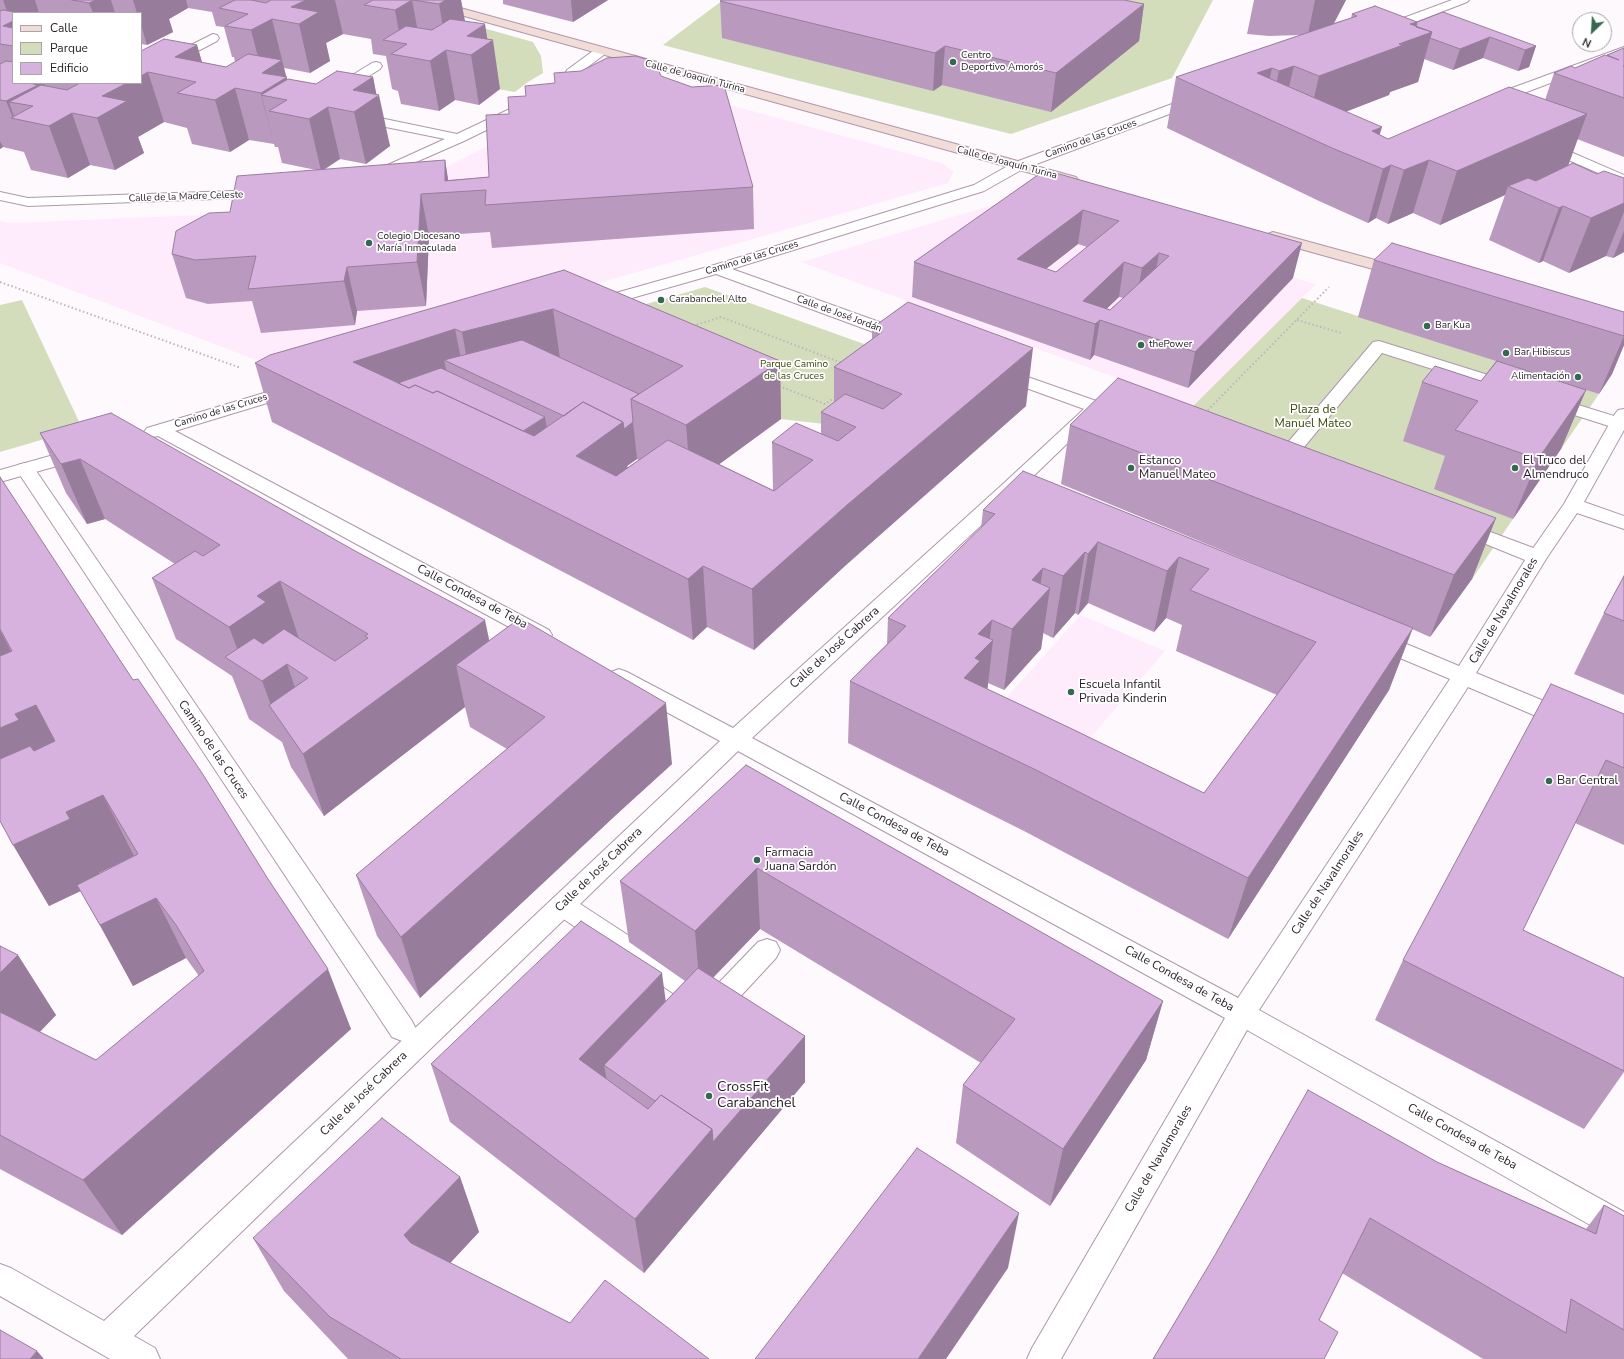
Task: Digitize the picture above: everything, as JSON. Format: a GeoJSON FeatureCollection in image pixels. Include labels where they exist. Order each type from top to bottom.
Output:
{"type":"FeatureCollection","features":[{"type":"Feature","properties":{"kind":"main road","name":"Calle de Joaquín Turina"},"geometry":{"type":"LineString","coordinates":[[412,0],[460,10],[601,51],[1086,185]]}},
{"type":"Feature","properties":{"kind":"main road"},"geometry":{"type":"LineString","coordinates":[[1263,234],[1416,276]]}},
{"type":"Feature","properties":{"kind":"street"},"geometry":{"type":"LineString","coordinates":[[1373,33],[1463,0]]}},
{"type":"Feature","properties":{"kind":"street"},"geometry":{"type":"LineString","coordinates":[[158,67],[213,38]]}},
{"type":"Feature","properties":{"kind":"street"},"geometry":{"type":"LineString","coordinates":[[566,86],[572,73],[601,51]]}},
{"type":"Feature","properties":{"kind":"street"},"geometry":{"type":"LineString","coordinates":[[1479,110],[1498,98],[1624,51]]}},
{"type":"Feature","properties":{"kind":"street"},"geometry":{"type":"LineString","coordinates":[[625,70],[645,63]]}},
{"type":"Feature","properties":{"kind":"street"},"geometry":{"type":"LineString","coordinates":[[324,98],[376,66]]}},
{"type":"Feature","properties":{"kind":"street","name":"Camino de las Cruces"},"geometry":{"type":"LineString","coordinates":[[579,308],[717,269],[978,188],[1018,166],[1210,94]]}},
{"type":"Feature","properties":{"kind":"street"},"geometry":{"type":"LineString","coordinates":[[361,182],[459,138],[521,108]]}},
{"type":"Feature","properties":{"kind":"street"},"geometry":{"type":"LineString","coordinates":[[341,114],[459,138]]}},
{"type":"Feature","properties":{"kind":"street"},"geometry":{"type":"LineString","coordinates":[[1534,141],[1624,180]]}},
{"type":"Feature","properties":{"kind":"street","name":"Calle de la Madre Celeste"},"geometry":{"type":"LineString","coordinates":[[0,196],[28,202],[279,194]]}},
{"type":"Feature","properties":{"kind":"street","name":"Calle de José Jordán"},"geometry":{"type":"LineString","coordinates":[[717,269],[917,342]]}},
{"type":"Feature","properties":{"kind":"street"},"geometry":{"type":"LineString","coordinates":[[1255,450],[1291,463],[1379,346],[1531,395],[1621,419]]}},
{"type":"Feature","properties":{"kind":"street","name":"Calle de José Cabrera"},"geometry":{"type":"LineString","coordinates":[[107,1340],[736,739],[1021,492],[1104,408],[984,366]]}},
{"type":"Feature","properties":{"kind":"street","name":"Camino de las Cruces"},"geometry":{"type":"LineString","coordinates":[[138,437],[311,384]]}},
{"type":"Feature","properties":{"kind":"street","name":"Calle de Navalmorales"},"geometry":{"type":"LineString","coordinates":[[1043,1359],[1242,1014],[1464,676],[1537,557],[1573,505],[1621,419]]}},
{"type":"Feature","properties":{"kind":"street","name":"Calle Condesa de Teba"},"geometry":{"type":"LineString","coordinates":[[160,430],[558,644]]}},
{"type":"Feature","properties":{"kind":"street"},"geometry":{"type":"LineString","coordinates":[[0,476],[100,448]]}},
{"type":"Feature","properties":{"kind":"street","name":"Camino de las Cruces"},"geometry":{"type":"LineString","coordinates":[[25,469],[402,1029]]}},
{"type":"Feature","properties":{"kind":"street"},"geometry":{"type":"LineString","coordinates":[[1573,505],[1624,523]]}},
{"type":"Feature","properties":{"kind":"street"},"geometry":{"type":"LineString","coordinates":[[1446,521],[1537,557]]}},
{"type":"Feature","properties":{"kind":"street"},"geometry":{"type":"LineString","coordinates":[[1363,634],[1582,726]]}},
{"type":"Feature","properties":{"kind":"street","name":"Calle Condesa de Teba"},"geometry":{"type":"LineString","coordinates":[[599,666],[1242,1014],[1624,1228]]}},
{"type":"Feature","properties":{"kind":"street"},"geometry":{"type":"LineString","coordinates":[[562,905],[714,1006],[767,950]]}},
{"type":"Feature","properties":{"kind":"street"},"geometry":{"type":"LineString","coordinates":[[0,1279],[107,1340],[144,1359]]}},
{"type":"Feature","properties":{"kind":"path"},"geometry":{"type":"LineString","coordinates":[[0,282],[247,370]]}},
{"type":"Feature","properties":{"kind":"path"},"geometry":{"type":"LineString","coordinates":[[1203,416],[1332,284]]}},
{"type":"Feature","properties":{"kind":"path"},"geometry":{"type":"LineString","coordinates":[[692,326],[721,317],[845,364]]}},
{"type":"Feature","properties":{"kind":"path"},"geometry":{"type":"LineString","coordinates":[[1297,320],[1379,346]]}},
{"type":"Feature","properties":{"kind":"path"},"geometry":{"type":"LineString","coordinates":[[774,384],[825,404],[837,395]]}},
{"type":"Feature","properties":{"kind":"shaded area","name":"Colegio Diocesano María Inmaculada"},"geometry":{"type":"Polygon","coordinates":[[[690,94],[942,163],[954,172],[948,183],[288,372],[0,263],[0,221],[12,223],[321,210],[387,196],[530,125],[690,94]]]}},
{"type":"Feature","properties":{"kind":"shaded area","name":"thePower"},"geometry":{"type":"Polygon","coordinates":[[[1020,197],[1316,284],[1193,406],[801,262],[1020,197]]]}},
{"type":"Feature","properties":{"kind":"shaded area","name":"Escuela Infantil Privada Kinderin"},"geometry":{"type":"Polygon","coordinates":[[[1081,615],[1165,651],[1059,774],[975,732],[1081,615]]]}},
{"type":"Feature","properties":{"kind":"green space","name":"Centro Deportivo Amorós"},"geometry":{"type":"Polygon","coordinates":[[[723,0],[1213,0],[1172,78],[1011,134],[663,45],[723,0]]]}},
{"type":"Feature","properties":{"kind":"green space"},"geometry":{"type":"Polygon","coordinates":[[[462,22],[533,42],[541,56],[543,73],[515,92],[475,85],[462,22]]]}},
{"type":"Feature","properties":{"kind":"green space","name":"Parque Camino de las Cruces"},"geometry":{"type":"Polygon","coordinates":[[[705,287],[906,359],[833,425],[781,419],[571,326],[705,287]]]}},
{"type":"Feature","properties":{"kind":"green space","name":"Plaza de Manuel Mateo"},"geometry":{"type":"Polygon","coordinates":[[[1302,298],[1599,394],[1561,449],[1475,419],[1403,440],[1456,460],[1513,519],[1472,579],[1193,406],[1302,298]]]}},
{"type":"Feature","properties":{"kind":"green space"},"geometry":{"type":"Polygon","coordinates":[[[22,300],[82,428],[0,452],[0,305],[22,300]]]}},
{"type":"Feature","properties":{"kind":"building"},"geometry":{"type":"Polygon","coordinates":[[[72,0],[96,0],[89,3],[72,0]]]}},
{"type":"Feature","properties":{"kind":"building"},"geometry":{"type":"Polygon","coordinates":[[[235,0],[251,0],[266,3],[271,0],[306,0],[291,7],[319,12],[299,24],[272,19],[251,30],[225,26],[248,14],[219,8],[235,0]]]}},
{"type":"Feature","properties":{"kind":"building"},"geometry":{"type":"Polygon","coordinates":[[[373,0],[412,0],[395,10],[364,5],[373,0]]]}},
{"type":"Feature","properties":{"kind":"building"},"geometry":{"type":"Polygon","coordinates":[[[413,0],[446,0],[439,4],[413,0]]]}},
{"type":"Feature","properties":{"kind":"building"},"geometry":{"type":"Polygon","coordinates":[[[1124,0],[1144,4],[1056,73],[945,46],[935,53],[720,1],[1124,0]]]}},
{"type":"Feature","properties":{"kind":"building"},"geometry":{"type":"Polygon","coordinates":[[[1375,6],[1417,22],[1410,24],[1432,32],[1399,44],[1403,45],[1319,76],[1294,66],[1279,71],[1272,68],[1257,73],[1382,127],[1372,131],[1388,139],[1509,87],[1587,114],[1457,171],[1429,160],[1404,170],[1391,165],[1383,169],[1332,148],[1176,77],[1357,16],[1352,14],[1375,6]]]}},
{"type":"Feature","properties":{"kind":"building"},"geometry":{"type":"Polygon","coordinates":[[[0,11],[15,12],[12,12],[12,22],[3,26],[12,28],[12,46],[0,44],[0,11]]]}},
{"type":"Feature","properties":{"kind":"building"},"geometry":{"type":"Polygon","coordinates":[[[1443,12],[1536,46],[1525,50],[1490,37],[1460,49],[1430,38],[1432,32],[1416,27],[1417,22],[1443,12]]]}},
{"type":"Feature","properties":{"kind":"building"},"geometry":{"type":"Polygon","coordinates":[[[450,19],[485,24],[467,36],[493,40],[471,55],[446,50],[430,61],[391,54],[407,44],[383,40],[406,26],[432,30],[450,19]]]}},
{"type":"Feature","properties":{"kind":"building"},"geometry":{"type":"Polygon","coordinates":[[[164,39],[197,45],[175,57],[226,67],[248,54],[282,60],[262,73],[287,77],[261,93],[235,88],[215,100],[177,93],[196,82],[148,72],[142,75],[142,50],[164,39]]]}},
{"type":"Feature","properties":{"kind":"building"},"geometry":{"type":"Polygon","coordinates":[[[1624,48],[1624,98],[1554,73],[1571,66],[1575,68],[1605,55],[1619,60],[1607,55],[1624,48]]]}},
{"type":"Feature","properties":{"kind":"building"},"geometry":{"type":"Polygon","coordinates":[[[636,56],[655,62],[661,76],[692,87],[724,85],[753,187],[485,205],[486,190],[421,194],[417,262],[347,267],[344,281],[248,289],[256,256],[195,260],[172,254],[176,231],[209,213],[230,212],[237,176],[445,160],[445,181],[489,177],[486,115],[509,114],[508,97],[526,96],[525,86],[555,83],[554,73],[581,71],[607,58],[636,56]]]}},
{"type":"Feature","properties":{"kind":"building"},"geometry":{"type":"Polygon","coordinates":[[[6,61],[12,62],[12,84],[38,85],[6,101],[0,100],[0,64],[6,61]]]}},
{"type":"Feature","properties":{"kind":"building"},"geometry":{"type":"Polygon","coordinates":[[[337,71],[373,77],[353,90],[379,95],[354,112],[328,107],[309,119],[269,111],[287,100],[261,95],[288,79],[316,84],[337,71]]]}},
{"type":"Feature","properties":{"kind":"building"},"geometry":{"type":"Polygon","coordinates":[[[78,84],[125,84],[102,96],[127,101],[97,118],[72,113],[49,126],[11,118],[33,106],[9,102],[41,85],[67,90],[78,84]]]}},
{"type":"Feature","properties":{"kind":"building"},"geometry":{"type":"Polygon","coordinates":[[[1573,163],[1597,174],[1604,171],[1624,178],[1624,203],[1591,218],[1563,206],[1559,208],[1508,186],[1528,178],[1536,181],[1573,163]]]}},
{"type":"Feature","properties":{"kind":"building"},"geometry":{"type":"Polygon","coordinates":[[[1045,170],[1302,243],[1195,352],[1100,320],[1095,324],[914,262],[1045,170]],[[1083,210],[1017,259],[1056,272],[1119,221],[1083,210]],[[1159,253],[1142,268],[1124,262],[1083,301],[1110,310],[1169,256],[1159,253]]]}},
{"type":"Feature","properties":{"kind":"building"},"geometry":{"type":"Polygon","coordinates":[[[1392,243],[1624,312],[1624,336],[1374,260],[1392,243]]]}},
{"type":"Feature","properties":{"kind":"building"},"geometry":{"type":"Polygon","coordinates":[[[564,270],[780,361],[686,425],[631,399],[683,366],[553,309],[462,332],[455,329],[353,362],[409,388],[415,385],[433,393],[437,391],[534,436],[583,402],[623,422],[576,456],[616,476],[668,440],[774,491],[813,460],[772,442],[796,423],[838,441],[856,427],[821,412],[845,394],[883,409],[902,394],[834,367],[882,332],[872,328],[908,302],[1033,348],[847,505],[752,589],[703,566],[688,579],[255,363],[270,355],[564,270]]]}},
{"type":"Feature","properties":{"kind":"building"},"geometry":{"type":"Polygon","coordinates":[[[522,340],[639,394],[631,399],[633,422],[624,429],[623,422],[583,402],[564,416],[444,360],[522,340]]]}},
{"type":"Feature","properties":{"kind":"building"},"geometry":{"type":"Polygon","coordinates":[[[1497,361],[1586,390],[1538,459],[1455,430],[1478,401],[1422,382],[1435,366],[1481,381],[1497,361]]]}},
{"type":"Feature","properties":{"kind":"building"},"geometry":{"type":"Polygon","coordinates":[[[441,368],[545,417],[523,431],[437,391],[433,393],[415,385],[409,388],[398,383],[441,368]]]}},
{"type":"Feature","properties":{"kind":"building"},"geometry":{"type":"Polygon","coordinates":[[[1118,378],[1496,518],[1454,575],[1070,425],[1118,378]]]}},
{"type":"Feature","properties":{"kind":"building"},"geometry":{"type":"Polygon","coordinates":[[[111,413],[357,552],[485,620],[303,754],[269,705],[308,678],[287,664],[262,681],[225,657],[254,638],[263,644],[284,629],[335,661],[368,638],[365,636],[368,634],[280,581],[257,596],[266,602],[229,627],[152,578],[195,551],[203,556],[220,545],[80,459],[61,464],[40,433],[111,413]]]}},
{"type":"Feature","properties":{"kind":"building"},"geometry":{"type":"Polygon","coordinates":[[[1023,471],[1413,628],[1248,878],[1034,769],[850,681],[906,626],[888,618],[995,514],[983,510],[1023,471]],[[1098,542],[1088,554],[1085,552],[1063,576],[1043,568],[1032,580],[1050,588],[1012,629],[992,620],[978,634],[993,640],[975,658],[980,661],[964,678],[1204,793],[1316,642],[1190,590],[1209,569],[1179,557],[1167,571],[1098,542]]]}},
{"type":"Feature","properties":{"kind":"building"},"geometry":{"type":"Polygon","coordinates":[[[0,477],[133,680],[138,679],[202,773],[268,879],[328,969],[83,1180],[0,1135],[0,1012],[96,1060],[204,971],[176,925],[156,898],[100,925],[77,885],[138,854],[103,795],[66,812],[70,819],[13,845],[0,821],[0,759],[30,746],[34,751],[55,741],[36,705],[15,714],[19,720],[0,728],[0,656],[12,651],[0,629],[0,477]]]}},
{"type":"Feature","properties":{"kind":"building"},"geometry":{"type":"Polygon","coordinates":[[[1624,576],[1624,621],[1604,613],[1624,576]]]}},
{"type":"Feature","properties":{"kind":"building"},"geometry":{"type":"Polygon","coordinates":[[[520,618],[666,703],[401,937],[356,875],[545,717],[456,665],[520,618]]]}},
{"type":"Feature","properties":{"kind":"building"},"geometry":{"type":"Polygon","coordinates":[[[1551,684],[1624,714],[1624,768],[1606,760],[1523,930],[1624,978],[1624,1071],[1403,960],[1551,684]]]}},
{"type":"Feature","properties":{"kind":"building"},"geometry":{"type":"Polygon","coordinates":[[[746,765],[1163,1001],[1063,1149],[963,1085],[1015,1019],[757,868],[695,931],[620,881],[746,765]]]}},
{"type":"Feature","properties":{"kind":"building"},"geometry":{"type":"Polygon","coordinates":[[[581,921],[662,973],[579,1059],[648,1109],[661,1095],[712,1129],[635,1219],[431,1064],[581,921]]]}},
{"type":"Feature","properties":{"kind":"building"},"geometry":{"type":"Polygon","coordinates":[[[0,946],[18,955],[0,973],[0,946]]]}},
{"type":"Feature","properties":{"kind":"building"},"geometry":{"type":"Polygon","coordinates":[[[698,968],[805,1036],[713,1142],[712,1129],[661,1095],[655,1101],[604,1065],[698,968]]]}},
{"type":"Feature","properties":{"kind":"building"},"geometry":{"type":"Polygon","coordinates":[[[1308,1090],[1437,1162],[1596,1234],[1604,1205],[1624,1216],[1624,1330],[1571,1299],[1566,1333],[1370,1218],[1319,1320],[1338,1332],[1324,1359],[1153,1359],[1215,1255],[1308,1090]]]}},
{"type":"Feature","properties":{"kind":"building"},"geometry":{"type":"Polygon","coordinates":[[[382,1118],[460,1177],[404,1235],[411,1243],[570,1323],[605,1280],[709,1359],[401,1359],[330,1317],[253,1238],[382,1118]]]}},
{"type":"Feature","properties":{"kind":"building"},"geometry":{"type":"Polygon","coordinates":[[[917,1148],[1019,1213],[918,1359],[755,1359],[917,1148]]]}},
{"type":"Feature","properties":{"kind":"building"},"geometry":{"type":"Polygon","coordinates":[[[0,1330],[37,1351],[30,1359],[0,1359],[0,1330]]]}},
{"type":"Feature","properties":{"kind":"place","name":"Centro Deportivo Amorós"},"geometry":{"type":"Point","coordinates":[953,62]}},
{"type":"Feature","properties":{"kind":"place","name":"Colegio Diocesano María Inmaculada"},"geometry":{"type":"Point","coordinates":[369,243]}},
{"type":"Feature","properties":{"kind":"place","name":"Carabanchel Alto"},"geometry":{"type":"Point","coordinates":[661,300]}},
{"type":"Feature","properties":{"kind":"place","name":"Bar Kua"},"geometry":{"type":"Point","coordinates":[1427,326]}},
{"type":"Feature","properties":{"kind":"place","name":"thePower"},"geometry":{"type":"Point","coordinates":[1141,345]}},
{"type":"Feature","properties":{"kind":"place","name":"Bar Hibiscus"},"geometry":{"type":"Point","coordinates":[1506,353]}},
{"type":"Feature","properties":{"kind":"place","name":"Alimentación"},"geometry":{"type":"Point","coordinates":[1578,377]}},
{"type":"Feature","properties":{"kind":"place","name":"Estanco Manuel Mateo"},"geometry":{"type":"Point","coordinates":[1131,468]}},
{"type":"Feature","properties":{"kind":"place","name":"El Truco del Almendruco"},"geometry":{"type":"Point","coordinates":[1515,468]}},
{"type":"Feature","properties":{"kind":"place","name":"Escuela Infantil Privada Kinderin"},"geometry":{"type":"Point","coordinates":[1071,692]}},
{"type":"Feature","properties":{"kind":"place","name":"Bar Central"},"geometry":{"type":"Point","coordinates":[1549,781]}},
{"type":"Feature","properties":{"kind":"place","name":"Farmacia Juana Sardón"},"geometry":{"type":"Point","coordinates":[757,860]}},
{"type":"Feature","properties":{"kind":"place","name":"CrossFit Carabanchel"},"geometry":{"type":"Point","coordinates":[709,1096]}}]}
